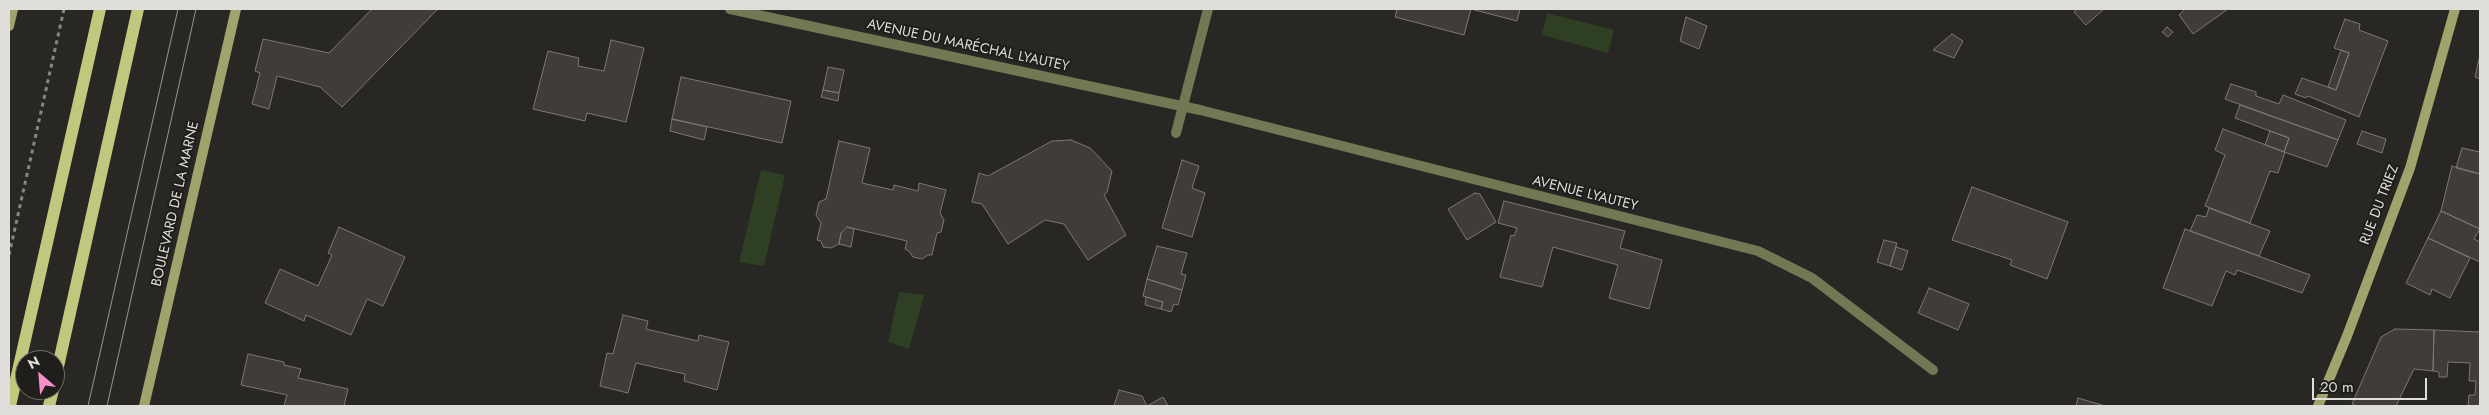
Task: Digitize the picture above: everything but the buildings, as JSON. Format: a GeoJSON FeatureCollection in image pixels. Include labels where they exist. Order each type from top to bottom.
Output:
{"type":"FeatureCollection","features":[{"type":"Feature","properties":{"kind":"main road"},"geometry":{"type":"LineString","coordinates":[[10,406],[100,9]]}},
{"type":"Feature","properties":{"kind":"main road"},"geometry":{"type":"LineString","coordinates":[[62,350],[138,9]]}},
{"type":"Feature","properties":{"kind":"street"},"geometry":{"type":"LineString","coordinates":[[9,26],[12,9]]}},
{"type":"Feature","properties":{"kind":"street","name":"BOULEVARD DE LA MARNE"},"geometry":{"type":"LineString","coordinates":[[144,406],[236,9]]}},
{"type":"Feature","properties":{"kind":"street","name":"AVENUE DU MARÉCHAL LYAUTEY"},"geometry":{"type":"LineString","coordinates":[[730,9],[1200,110]]}},
{"type":"Feature","properties":{"kind":"street"},"geometry":{"type":"LineString","coordinates":[[1176,133],[1208,9]]}},
{"type":"Feature","properties":{"kind":"street","name":"RUE DU TRIEZ"},"geometry":{"type":"LineString","coordinates":[[2318,406],[2347,336],[2410,168],[2455,9]]}},
{"type":"Feature","properties":{"kind":"street","name":"AVENUE LYAUTEY"},"geometry":{"type":"LineString","coordinates":[[1200,110],[1758,252],[1812,278],[1933,370]]}},
{"type":"Feature","properties":{"kind":"path"},"geometry":{"type":"LineString","coordinates":[[9,256],[64,9]]}},
{"type":"Feature","properties":{"kind":"shaded area"},"geometry":{"type":"Polygon","coordinates":[[[1547,13],[1614,30],[1608,53],[1542,35],[1547,13]]]}},
{"type":"Feature","properties":{"kind":"shaded area"},"geometry":{"type":"Polygon","coordinates":[[[761,170],[785,175],[764,266],[739,262],[761,170]]]}},
{"type":"Feature","properties":{"kind":"shaded area"},"geometry":{"type":"Polygon","coordinates":[[[899,292],[924,295],[909,349],[888,342],[899,292]]]}},
{"type":"Feature","properties":{"kind":"tram line"},"geometry":{"type":"LineString","coordinates":[[88,406],[178,9]]}},
{"type":"Feature","properties":{"kind":"tram line"},"geometry":{"type":"LineString","coordinates":[[107,406],[196,9]]}}]}
